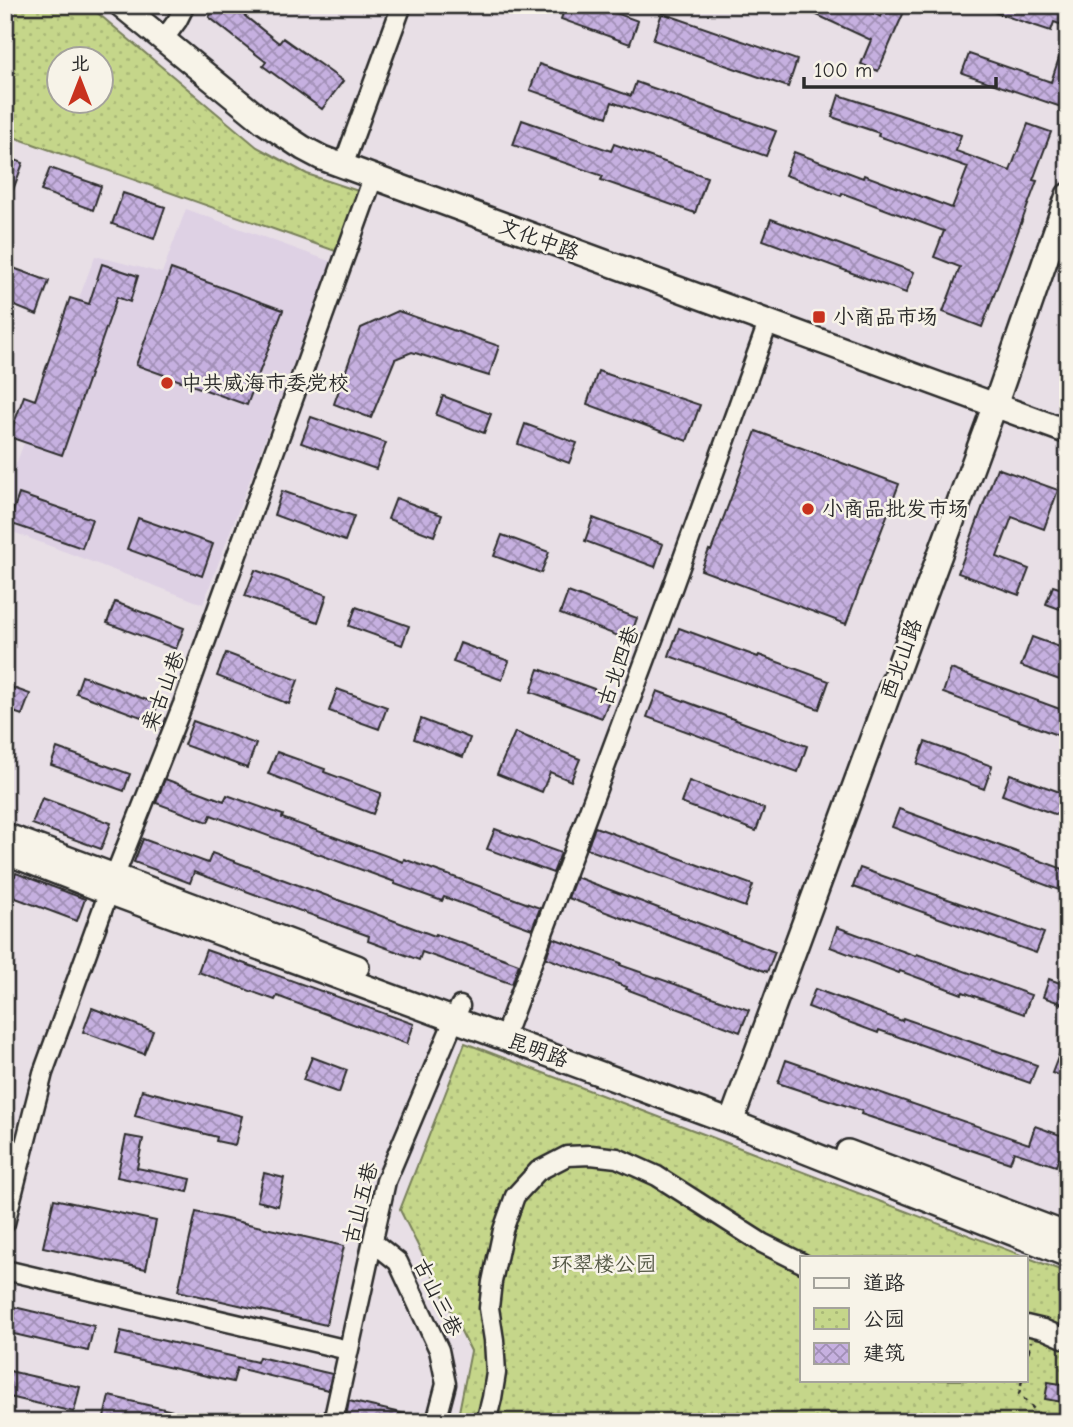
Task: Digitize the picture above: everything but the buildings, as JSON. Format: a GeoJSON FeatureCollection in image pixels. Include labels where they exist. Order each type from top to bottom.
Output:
{"type":"FeatureCollection","features":[{"type":"Feature","properties":{"kind":"main road","name":"文化中路"},"geometry":{"type":"LineString","coordinates":[[121,5],[167,34],[264,122],[322,158],[345,160],[373,178],[768,323],[997,398]]}},
{"type":"Feature","properties":{"kind":"main road"},"geometry":{"type":"LineString","coordinates":[[144,5],[167,34]]}},
{"type":"Feature","properties":{"kind":"main road"},"geometry":{"type":"LineString","coordinates":[[345,160],[444,192],[997,398],[1068,432]]}},
{"type":"Feature","properties":{"kind":"main road","name":"西北山路"},"geometry":{"type":"LineString","coordinates":[[733,1115],[997,398],[1068,195]]}},
{"type":"Feature","properties":{"kind":"main road"},"geometry":{"type":"LineString","coordinates":[[997,398],[1068,415]]}},
{"type":"Feature","properties":{"kind":"main road","name":"昆明路"},"geometry":{"type":"LineString","coordinates":[[5,835],[112,884]]}},
{"type":"Feature","properties":{"kind":"main road","name":"昆明路"},"geometry":{"type":"LineString","coordinates":[[5,852],[112,884],[733,1115],[1068,1235]]}},
{"type":"Feature","properties":{"kind":"main road","name":"昆明路"},"geometry":{"type":"LineString","coordinates":[[457,1013],[509,1024],[1068,1255]]}},
{"type":"Feature","properties":{"kind":"street"},"geometry":{"type":"LineString","coordinates":[[167,34],[185,5]]}},
{"type":"Feature","properties":{"kind":"street"},"geometry":{"type":"LineString","coordinates":[[345,160],[402,5]]}},
{"type":"Feature","properties":{"kind":"street","name":"亲古山巷"},"geometry":{"type":"LineString","coordinates":[[5,1223],[43,1073],[112,884],[183,704],[373,178]]}},
{"type":"Feature","properties":{"kind":"street","name":"古北四巷"},"geometry":{"type":"LineString","coordinates":[[509,1024],[768,323]]}},
{"type":"Feature","properties":{"kind":"street","name":"古山五巷"},"geometry":{"type":"LineString","coordinates":[[332,1422],[386,1181],[457,1013]]}},
{"type":"Feature","properties":{"kind":"street"},"geometry":{"type":"LineString","coordinates":[[486,1422],[496,1373],[489,1308],[503,1230],[515,1196],[538,1171],[567,1156],[617,1158],[657,1176],[762,1243],[800,1262]]}},
{"type":"Feature","properties":{"kind":"street","name":"古山三巷"},"geometry":{"type":"LineString","coordinates":[[373,1242],[398,1262],[439,1350],[446,1384],[436,1422]]}},
{"type":"Feature","properties":{"kind":"street"},"geometry":{"type":"LineString","coordinates":[[5,1270],[348,1350]]}},
{"type":"Feature","properties":{"kind":"street"},"geometry":{"type":"LineString","coordinates":[[1034,1327],[1068,1340]]}},
{"type":"Feature","properties":{"kind":"path"},"geometry":{"type":"LineString","coordinates":[[1028,1352],[1034,1327]]}},
{"type":"Feature","properties":{"kind":"path"},"geometry":{"type":"LineString","coordinates":[[1021,1382],[1018,1394],[1047,1422]]}},
{"type":"Feature","properties":{"kind":"shaded area","name":"中共威海市委党校"},"geometry":{"type":"Polygon","coordinates":[[[186,209],[332,262],[203,604],[5,529],[5,493],[95,256],[162,273],[186,209]]]}},
{"type":"Feature","properties":{"kind":"green space"},"geometry":{"type":"Polygon","coordinates":[[[5,5],[88,5],[257,147],[307,174],[361,192],[341,253],[5,134],[5,5]]]}},
{"type":"Feature","properties":{"kind":"green space","name":"环翠楼公园"},"geometry":{"type":"Polygon","coordinates":[[[465,1043],[1023,1256],[800,1256],[800,1382],[1028,1382],[1028,1258],[1068,1273],[1068,1422],[457,1422],[471,1351],[400,1210],[465,1043]]]}},
{"type":"Feature","properties":{"kind":"place","name":"小商品市场"},"geometry":{"type":"Point","coordinates":[819,317]}},
{"type":"Feature","properties":{"kind":"place","name":"中共威海市委党校"},"geometry":{"type":"Point","coordinates":[167,383]}},
{"type":"Feature","properties":{"kind":"place","name":"小商品批发市场"},"geometry":{"type":"Point","coordinates":[808,509]}}]}
